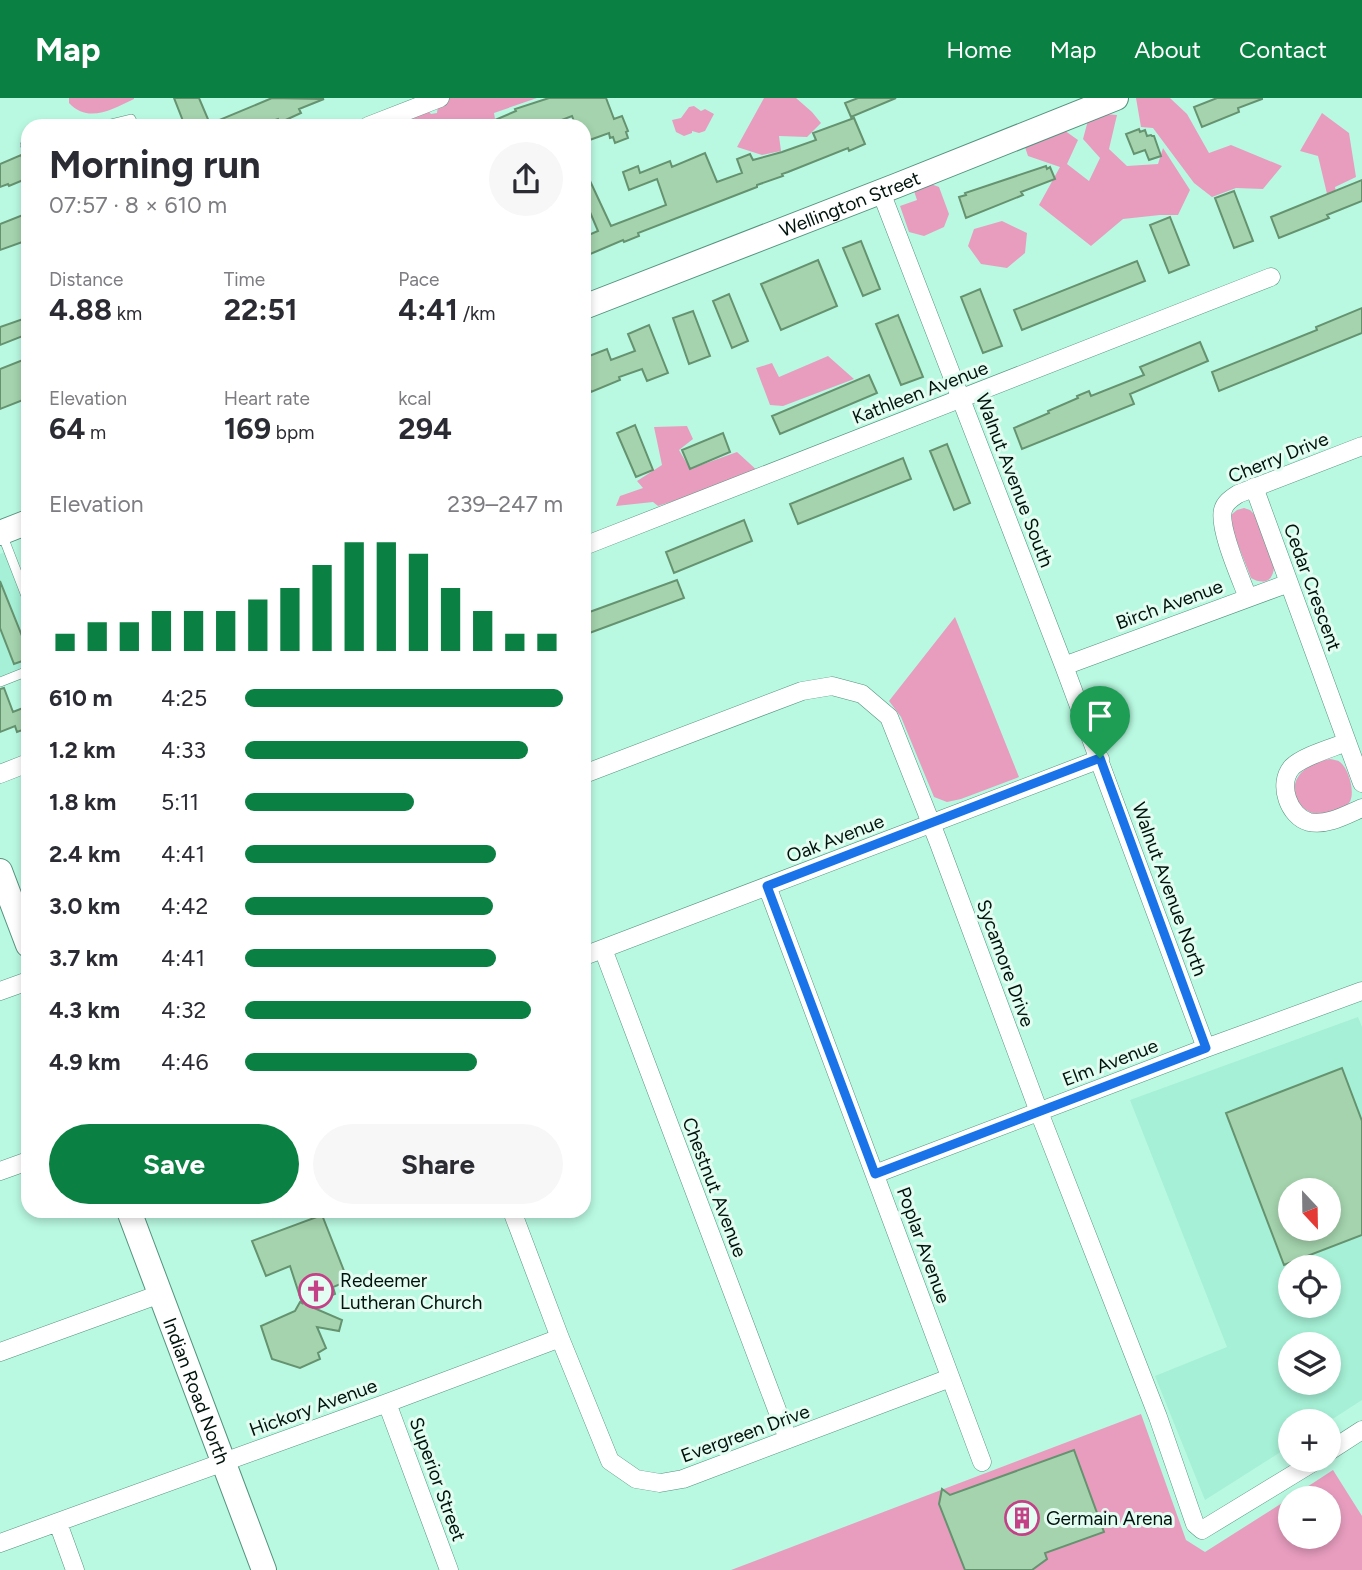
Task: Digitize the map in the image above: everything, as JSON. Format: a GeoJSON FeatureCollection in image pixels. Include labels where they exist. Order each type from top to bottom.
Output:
{"type":"FeatureCollection","features":[{"type":"Feature","properties":{"kind":"main road","name":"Wellington Street"},"geometry":{"type":"LineString","coordinates":[[591,304],[1116,98]]}},
{"type":"Feature","properties":{"kind":"main road"},"geometry":{"type":"LineString","coordinates":[[1,533],[21,525]]}},
{"type":"Feature","properties":{"kind":"main road"},"geometry":{"type":"LineString","coordinates":[[0,871],[21,926]]}},
{"type":"Feature","properties":{"kind":"main road","name":"Indian Road North"},"geometry":{"type":"LineString","coordinates":[[132,1218],[264,1570]]}},
{"type":"Feature","properties":{"kind":"street"},"geometry":{"type":"LineString","coordinates":[[386,119],[440,98]]}},
{"type":"Feature","properties":{"kind":"street","name":"Walnut Avenue South"},"geometry":{"type":"LineString","coordinates":[[881,192],[1064,666]]}},
{"type":"Feature","properties":{"kind":"street","name":"Kathleen Avenue"},"geometry":{"type":"LineString","coordinates":[[591,543],[1271,277]]}},
{"type":"Feature","properties":{"kind":"street","name":"Cherry Drive"},"geometry":{"type":"LineString","coordinates":[[1248,598],[1225,533],[1223,510],[1228,501],[1254,487],[1362,446]]}},
{"type":"Feature","properties":{"kind":"street","name":"Cedar Crescent"},"geometry":{"type":"LineString","coordinates":[[1254,487],[1361,777]]}},
{"type":"Feature","properties":{"kind":"street","name":"Birch Avenue"},"geometry":{"type":"LineString","coordinates":[[1064,666],[1289,583]]}},
{"type":"Feature","properties":{"kind":"street","name":"Walnut Avenue North"},"geometry":{"type":"LineString","coordinates":[[1064,666],[1206,1048]]}},
{"type":"Feature","properties":{"kind":"street","name":"Sycamore Drive"},"geometry":{"type":"LineString","coordinates":[[591,771],[802,691],[832,686],[862,694],[889,717],[1158,1417],[1195,1524],[1202,1530],[1297,1472]]}},
{"type":"Feature","properties":{"kind":"street"},"geometry":{"type":"LineString","coordinates":[[1347,742],[1308,758],[1292,768],[1286,779],[1287,796],[1294,812],[1310,822],[1328,822],[1362,808]]}},
{"type":"Feature","properties":{"kind":"street","name":"Oak Avenue"},"geometry":{"type":"LineString","coordinates":[[591,953],[1100,758]]}},
{"type":"Feature","properties":{"kind":"street"},"geometry":{"type":"LineString","coordinates":[[0,774],[21,766]]}},
{"type":"Feature","properties":{"kind":"street","name":"Poplar Avenue"},"geometry":{"type":"LineString","coordinates":[[767,886],[982,1462]]}},
{"type":"Feature","properties":{"kind":"street","name":"Chestnut Avenue"},"geometry":{"type":"LineString","coordinates":[[603,949],[788,1440]]}},
{"type":"Feature","properties":{"kind":"street"},"geometry":{"type":"LineString","coordinates":[[0,991],[21,984]]}},
{"type":"Feature","properties":{"kind":"street","name":"Elm Avenue"},"geometry":{"type":"LineString","coordinates":[[875,1174],[1362,991]]}},
{"type":"Feature","properties":{"kind":"street"},"geometry":{"type":"LineString","coordinates":[[0,1171],[21,1164]]}},
{"type":"Feature","properties":{"kind":"street","name":"Evergreen Drive"},"geometry":{"type":"LineString","coordinates":[[515,1218],[610,1461],[636,1479],[660,1483],[683,1479],[950,1378]]}},
{"type":"Feature","properties":{"kind":"street"},"geometry":{"type":"LineString","coordinates":[[0,1352],[160,1294]]}},
{"type":"Feature","properties":{"kind":"street","name":"Hickory Avenue"},"geometry":{"type":"LineString","coordinates":[[0,1543],[560,1338]]}},
{"type":"Feature","properties":{"kind":"street","name":"Superior Street"},"geometry":{"type":"LineString","coordinates":[[387,1403],[449,1570]]}},
{"type":"Feature","properties":{"kind":"street"},"geometry":{"type":"LineString","coordinates":[[1341,1444],[1362,1430]]}},
{"type":"Feature","properties":{"kind":"street"},"geometry":{"type":"LineString","coordinates":[[58,1523],[75,1570]]}},
{"type":"Feature","properties":{"kind":"lane"},"geometry":{"type":"LineString","coordinates":[[1,533],[21,583]]}},
{"type":"Feature","properties":{"kind":"lane"},"geometry":{"type":"LineString","coordinates":[[0,682],[21,674]]}},
{"type":"Feature","properties":{"kind":"shaded area"},"geometry":{"type":"Polygon","coordinates":[[[69,98],[134,99],[93,114],[77,109],[69,103],[69,98]]]}},
{"type":"Feature","properties":{"kind":"shaded area"},"geometry":{"type":"Polygon","coordinates":[[[449,98],[537,98],[494,113],[495,119],[410,119],[415,110],[427,109],[431,114],[437,113],[438,104],[449,98]]]}},
{"type":"Feature","properties":{"kind":"shaded area"},"geometry":{"type":"Polygon","coordinates":[[[764,98],[796,98],[821,123],[807,137],[779,136],[781,151],[762,155],[737,147],[764,98]]]}},
{"type":"Feature","properties":{"kind":"shaded area"},"geometry":{"type":"Polygon","coordinates":[[[1136,98],[1170,98],[1187,114],[1209,153],[1231,145],[1282,166],[1263,189],[1236,188],[1212,197],[1194,183],[1153,128],[1141,127],[1136,98]]]}},
{"type":"Feature","properties":{"kind":"shaded area"},"geometry":{"type":"Polygon","coordinates":[[[694,106],[714,114],[705,131],[692,131],[684,136],[676,132],[672,120],[681,118],[689,107],[694,106]]]}},
{"type":"Feature","properties":{"kind":"shaded area"},"geometry":{"type":"Polygon","coordinates":[[[1090,113],[1117,115],[1109,149],[1127,166],[1158,164],[1163,148],[1190,190],[1178,215],[1123,219],[1091,246],[1039,205],[1060,167],[1028,156],[1023,141],[1061,128],[1078,140],[1067,164],[1089,181],[1100,158],[1083,139],[1090,113]]]}},
{"type":"Feature","properties":{"kind":"shaded area"},"geometry":{"type":"Polygon","coordinates":[[[1322,113],[1349,133],[1356,177],[1335,187],[1338,200],[1328,198],[1318,156],[1300,151],[1322,113]]]}},
{"type":"Feature","properties":{"kind":"shaded area"},"geometry":{"type":"Polygon","coordinates":[[[923,181],[939,187],[949,214],[944,227],[924,236],[909,232],[900,206],[917,200],[913,188],[923,181]]]}},
{"type":"Feature","properties":{"kind":"shaded area"},"geometry":{"type":"Polygon","coordinates":[[[1002,221],[1027,233],[1025,253],[1007,268],[981,264],[968,246],[974,229],[1002,221]]]}},
{"type":"Feature","properties":{"kind":"shaded area"},"geometry":{"type":"Polygon","coordinates":[[[828,356],[854,379],[783,406],[770,405],[756,368],[772,363],[779,377],[828,356]]]}},
{"type":"Feature","properties":{"kind":"shaded area"},"geometry":{"type":"Polygon","coordinates":[[[687,426],[693,439],[679,450],[690,469],[737,452],[760,473],[658,506],[653,502],[616,506],[620,496],[643,488],[637,481],[662,465],[654,427],[687,426]]]}},
{"type":"Feature","properties":{"kind":"shaded area"},"geometry":{"type":"Polygon","coordinates":[[[1244,508],[1255,515],[1274,567],[1272,576],[1267,581],[1251,578],[1231,527],[1231,515],[1244,508]]]}},
{"type":"Feature","properties":{"kind":"shaded area"},"geometry":{"type":"Polygon","coordinates":[[[7,551],[21,588],[21,673],[0,681],[0,554],[7,551]]]}},
{"type":"Feature","properties":{"kind":"shaded area"},"geometry":{"type":"Polygon","coordinates":[[[955,617],[1019,777],[947,802],[934,797],[901,717],[889,701],[955,617]]]}},
{"type":"Feature","properties":{"kind":"shaded area"},"geometry":{"type":"Polygon","coordinates":[[[1330,759],[1339,761],[1346,770],[1352,788],[1351,799],[1340,809],[1324,814],[1313,813],[1304,808],[1297,799],[1296,780],[1310,766],[1330,759]]]}},
{"type":"Feature","properties":{"kind":"shaded area"},"geometry":{"type":"Polygon","coordinates":[[[1358,1017],[1362,1027],[1362,1400],[1341,1414],[1341,1409],[1278,1409],[1278,1454],[1205,1500],[1155,1376],[1227,1347],[1130,1100],[1358,1017]]]}},
{"type":"Feature","properties":{"kind":"shaded area"},"geometry":{"type":"Polygon","coordinates":[[[1141,1414],[1186,1540],[1205,1552],[1278,1505],[1278,1549],[1341,1549],[1341,1486],[1308,1486],[1330,1472],[1334,1472],[1362,1516],[1362,1570],[731,1570],[1141,1414]]]}},
{"type":"Feature","properties":{"kind":"building"},"geometry":{"type":"Polygon","coordinates":[[[174,98],[199,98],[208,119],[182,119],[174,98]]]}},
{"type":"Feature","properties":{"kind":"building"},"geometry":{"type":"Polygon","coordinates":[[[272,98],[324,99],[299,109],[301,113],[288,119],[222,119],[272,98]]]}},
{"type":"Feature","properties":{"kind":"building"},"geometry":{"type":"Polygon","coordinates":[[[549,98],[606,98],[614,119],[622,116],[628,138],[615,143],[609,133],[591,139],[591,119],[573,119],[572,116],[564,119],[497,119],[516,111],[515,109],[549,98]]]}},
{"type":"Feature","properties":{"kind":"building"},"geometry":{"type":"Polygon","coordinates":[[[858,98],[896,98],[851,117],[845,103],[858,98]]]}},
{"type":"Feature","properties":{"kind":"building"},"geometry":{"type":"Polygon","coordinates":[[[1217,98],[1262,99],[1202,127],[1194,107],[1217,98]]]}},
{"type":"Feature","properties":{"kind":"building"},"geometry":{"type":"Polygon","coordinates":[[[854,118],[865,144],[782,174],[783,176],[757,187],[591,254],[591,234],[598,231],[591,214],[591,183],[611,226],[666,205],[657,179],[629,190],[623,172],[638,166],[640,173],[670,161],[672,167],[705,153],[717,182],[742,173],[737,159],[750,154],[753,160],[782,152],[816,140],[813,133],[854,118]]]}},
{"type":"Feature","properties":{"kind":"building"},"geometry":{"type":"Polygon","coordinates":[[[1139,129],[1140,132],[1145,130],[1147,136],[1154,136],[1161,156],[1149,160],[1145,150],[1134,154],[1126,134],[1139,129]]]}},
{"type":"Feature","properties":{"kind":"building"},"geometry":{"type":"Polygon","coordinates":[[[21,155],[21,181],[0,187],[0,164],[21,155]]]}},
{"type":"Feature","properties":{"kind":"building"},"geometry":{"type":"Polygon","coordinates":[[[1046,166],[1047,169],[1050,167],[1055,179],[966,218],[959,197],[966,195],[965,193],[1046,166]]]}},
{"type":"Feature","properties":{"kind":"building"},"geometry":{"type":"Polygon","coordinates":[[[1362,180],[1362,201],[1279,238],[1271,217],[1362,180]]]}},
{"type":"Feature","properties":{"kind":"building"},"geometry":{"type":"Polygon","coordinates":[[[1234,191],[1253,241],[1234,248],[1215,198],[1234,191]]]}},
{"type":"Feature","properties":{"kind":"building"},"geometry":{"type":"Polygon","coordinates":[[[21,216],[21,242],[0,250],[0,224],[21,216]]]}},
{"type":"Feature","properties":{"kind":"building"},"geometry":{"type":"Polygon","coordinates":[[[1170,217],[1189,265],[1169,273],[1150,225],[1170,217]]]}},
{"type":"Feature","properties":{"kind":"building"},"geometry":{"type":"Polygon","coordinates":[[[861,241],[880,289],[863,296],[843,248],[861,241]]]}},
{"type":"Feature","properties":{"kind":"building"},"geometry":{"type":"Polygon","coordinates":[[[818,260],[837,306],[781,330],[761,284],[818,260]]]}},
{"type":"Feature","properties":{"kind":"building"},"geometry":{"type":"Polygon","coordinates":[[[1137,261],[1145,281],[1022,330],[1014,310],[1137,261]]]}},
{"type":"Feature","properties":{"kind":"building"},"geometry":{"type":"Polygon","coordinates":[[[980,289],[1002,346],[983,353],[961,297],[980,289]]]}},
{"type":"Feature","properties":{"kind":"building"},"geometry":{"type":"Polygon","coordinates":[[[729,294],[748,341],[732,348],[713,301],[729,294]]]}},
{"type":"Feature","properties":{"kind":"building"},"geometry":{"type":"Polygon","coordinates":[[[1362,308],[1362,333],[1219,391],[1212,372],[1317,330],[1316,327],[1362,308]]]}},
{"type":"Feature","properties":{"kind":"building"},"geometry":{"type":"Polygon","coordinates":[[[693,311],[710,356],[689,364],[673,318],[693,311]]]}},
{"type":"Feature","properties":{"kind":"building"},"geometry":{"type":"Polygon","coordinates":[[[898,315],[923,377],[901,385],[876,324],[898,315]]]}},
{"type":"Feature","properties":{"kind":"building"},"geometry":{"type":"Polygon","coordinates":[[[21,320],[21,337],[0,345],[0,327],[21,320]]]}},
{"type":"Feature","properties":{"kind":"building"},"geometry":{"type":"Polygon","coordinates":[[[649,325],[668,373],[647,381],[642,369],[619,377],[620,380],[591,392],[591,355],[607,349],[611,360],[635,351],[628,334],[649,325]]]}},
{"type":"Feature","properties":{"kind":"building"},"geometry":{"type":"Polygon","coordinates":[[[1200,342],[1208,361],[1130,394],[1134,404],[1022,449],[1014,428],[1089,391],[1091,396],[1144,375],[1140,367],[1200,342]]]}},
{"type":"Feature","properties":{"kind":"building"},"geometry":{"type":"Polygon","coordinates":[[[21,361],[21,401],[0,409],[0,369],[21,361]]]}},
{"type":"Feature","properties":{"kind":"building"},"geometry":{"type":"Polygon","coordinates":[[[869,375],[877,393],[780,434],[772,416],[869,375]]]}},
{"type":"Feature","properties":{"kind":"building"},"geometry":{"type":"Polygon","coordinates":[[[635,425],[653,470],[636,477],[617,433],[635,425]]]}},
{"type":"Feature","properties":{"kind":"building"},"geometry":{"type":"Polygon","coordinates":[[[723,433],[730,452],[690,469],[682,450],[723,433]]]}},
{"type":"Feature","properties":{"kind":"building"},"geometry":{"type":"Polygon","coordinates":[[[947,444],[970,503],[954,510],[930,451],[947,444]]]}},
{"type":"Feature","properties":{"kind":"building"},"geometry":{"type":"Polygon","coordinates":[[[903,458],[911,479],[798,524],[790,504],[903,458]]]}},
{"type":"Feature","properties":{"kind":"building"},"geometry":{"type":"Polygon","coordinates":[[[744,520],[752,541],[674,573],[666,552],[744,520]]]}},
{"type":"Feature","properties":{"kind":"building"},"geometry":{"type":"Polygon","coordinates":[[[677,580],[684,598],[591,632],[591,611],[677,580]]]}},
{"type":"Feature","properties":{"kind":"building"},"geometry":{"type":"Polygon","coordinates":[[[0,581],[21,634],[21,662],[14,664],[0,628],[0,581]]]}},
{"type":"Feature","properties":{"kind":"building"},"geometry":{"type":"Polygon","coordinates":[[[4,688],[13,712],[21,709],[21,731],[17,732],[15,726],[0,732],[0,689],[4,688]]]}},
{"type":"Feature","properties":{"kind":"building"},"geometry":{"type":"Polygon","coordinates":[[[1342,1068],[1362,1121],[1362,1235],[1310,1255],[1280,1255],[1226,1113],[1342,1068]]]}},
{"type":"Feature","properties":{"kind":"building","name":"Redeemer Lutheran Church"},"geometry":{"type":"Polygon","coordinates":[[[314,1218],[323,1218],[348,1281],[333,1287],[335,1294],[307,1305],[342,1320],[339,1331],[317,1327],[326,1348],[318,1353],[320,1359],[300,1368],[272,1359],[261,1326],[295,1311],[300,1302],[302,1303],[290,1266],[266,1276],[252,1241],[314,1218]]]}},
{"type":"Feature","properties":{"kind":"building","name":"Germain Arena"},"geometry":{"type":"Polygon","coordinates":[[[1074,1450],[1104,1532],[1045,1553],[1047,1559],[1032,1570],[965,1570],[939,1504],[942,1489],[950,1495],[1074,1450]]]}},
{"type":"Feature","properties":{"kind":"place","name":"Redeemer Lutheran Church"},"geometry":{"type":"Point","coordinates":[316,1291]}},
{"type":"Feature","properties":{"kind":"place","name":"Germain Arena"},"geometry":{"type":"Point","coordinates":[1022,1518]}},
{"type":"Feature","properties":{"kind":"route"},"geometry":{"type":"LineString","coordinates":[[1100,758],[1206,1048],[875,1174],[767,886],[1100,758]]}}]}
